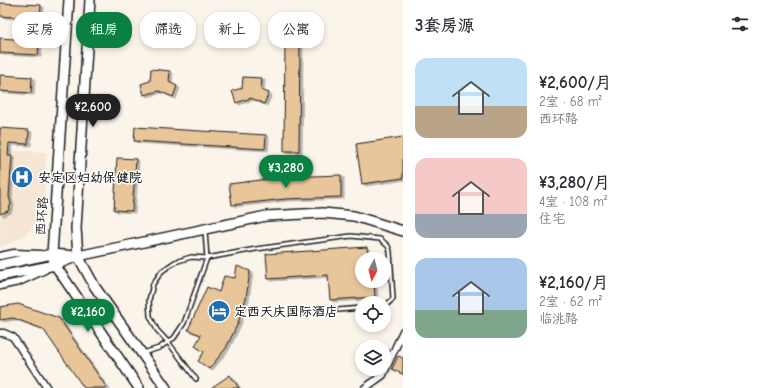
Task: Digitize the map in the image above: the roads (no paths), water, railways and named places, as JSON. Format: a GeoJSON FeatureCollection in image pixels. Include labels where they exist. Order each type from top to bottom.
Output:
{"type":"FeatureCollection","features":[{"type":"Feature","properties":{"kind":"main road","name":"西环路"},"geometry":{"type":"LineString","coordinates":[[69,0],[52,254],[55,265],[139,388]]}},
{"type":"Feature","properties":{"kind":"main road"},"geometry":{"type":"LineString","coordinates":[[90,0],[76,228],[78,256],[95,287],[166,388]]}},
{"type":"Feature","properties":{"kind":"main road"},"geometry":{"type":"LineString","coordinates":[[0,276],[55,265],[78,256],[266,216],[323,213],[354,216],[403,230]]}},
{"type":"Feature","properties":{"kind":"main road"},"geometry":{"type":"LineString","coordinates":[[0,264],[52,254],[78,256]]}},
{"type":"Feature","properties":{"kind":"street"},"geometry":{"type":"LineString","coordinates":[[0,256],[14,253],[52,254]]}},
{"type":"Feature","properties":{"kind":"street"},"geometry":{"type":"LineString","coordinates":[[0,286],[19,282],[55,265]]}},
{"type":"Feature","properties":{"kind":"street"},"geometry":{"type":"LineString","coordinates":[[364,388],[384,375],[403,331]]}},
{"type":"Feature","properties":{"kind":"street"},"geometry":{"type":"LineString","coordinates":[[0,333],[13,337],[47,388]]}},
{"type":"Feature","properties":{"kind":"lane"},"geometry":{"type":"LineString","coordinates":[[142,354],[159,348],[174,338],[184,323],[207,258],[205,229]]}},
{"type":"Feature","properties":{"kind":"lane"},"geometry":{"type":"LineString","coordinates":[[196,379],[157,330],[150,316],[149,300],[153,284],[162,271],[175,262],[191,257],[207,258],[256,249],[351,236],[380,239],[388,246],[392,256],[393,299],[391,301]]}},
{"type":"Feature","properties":{"kind":"lane"},"geometry":{"type":"LineString","coordinates":[[338,310],[355,309]]}},
{"type":"Feature","properties":{"kind":"place","name":"安定区妇幼保健院"},"geometry":{"type":"Point","coordinates":[22,177]}},
{"type":"Feature","properties":{"kind":"place","name":"定西天庆国际酒店"},"geometry":{"type":"Point","coordinates":[219,311]}}]}
